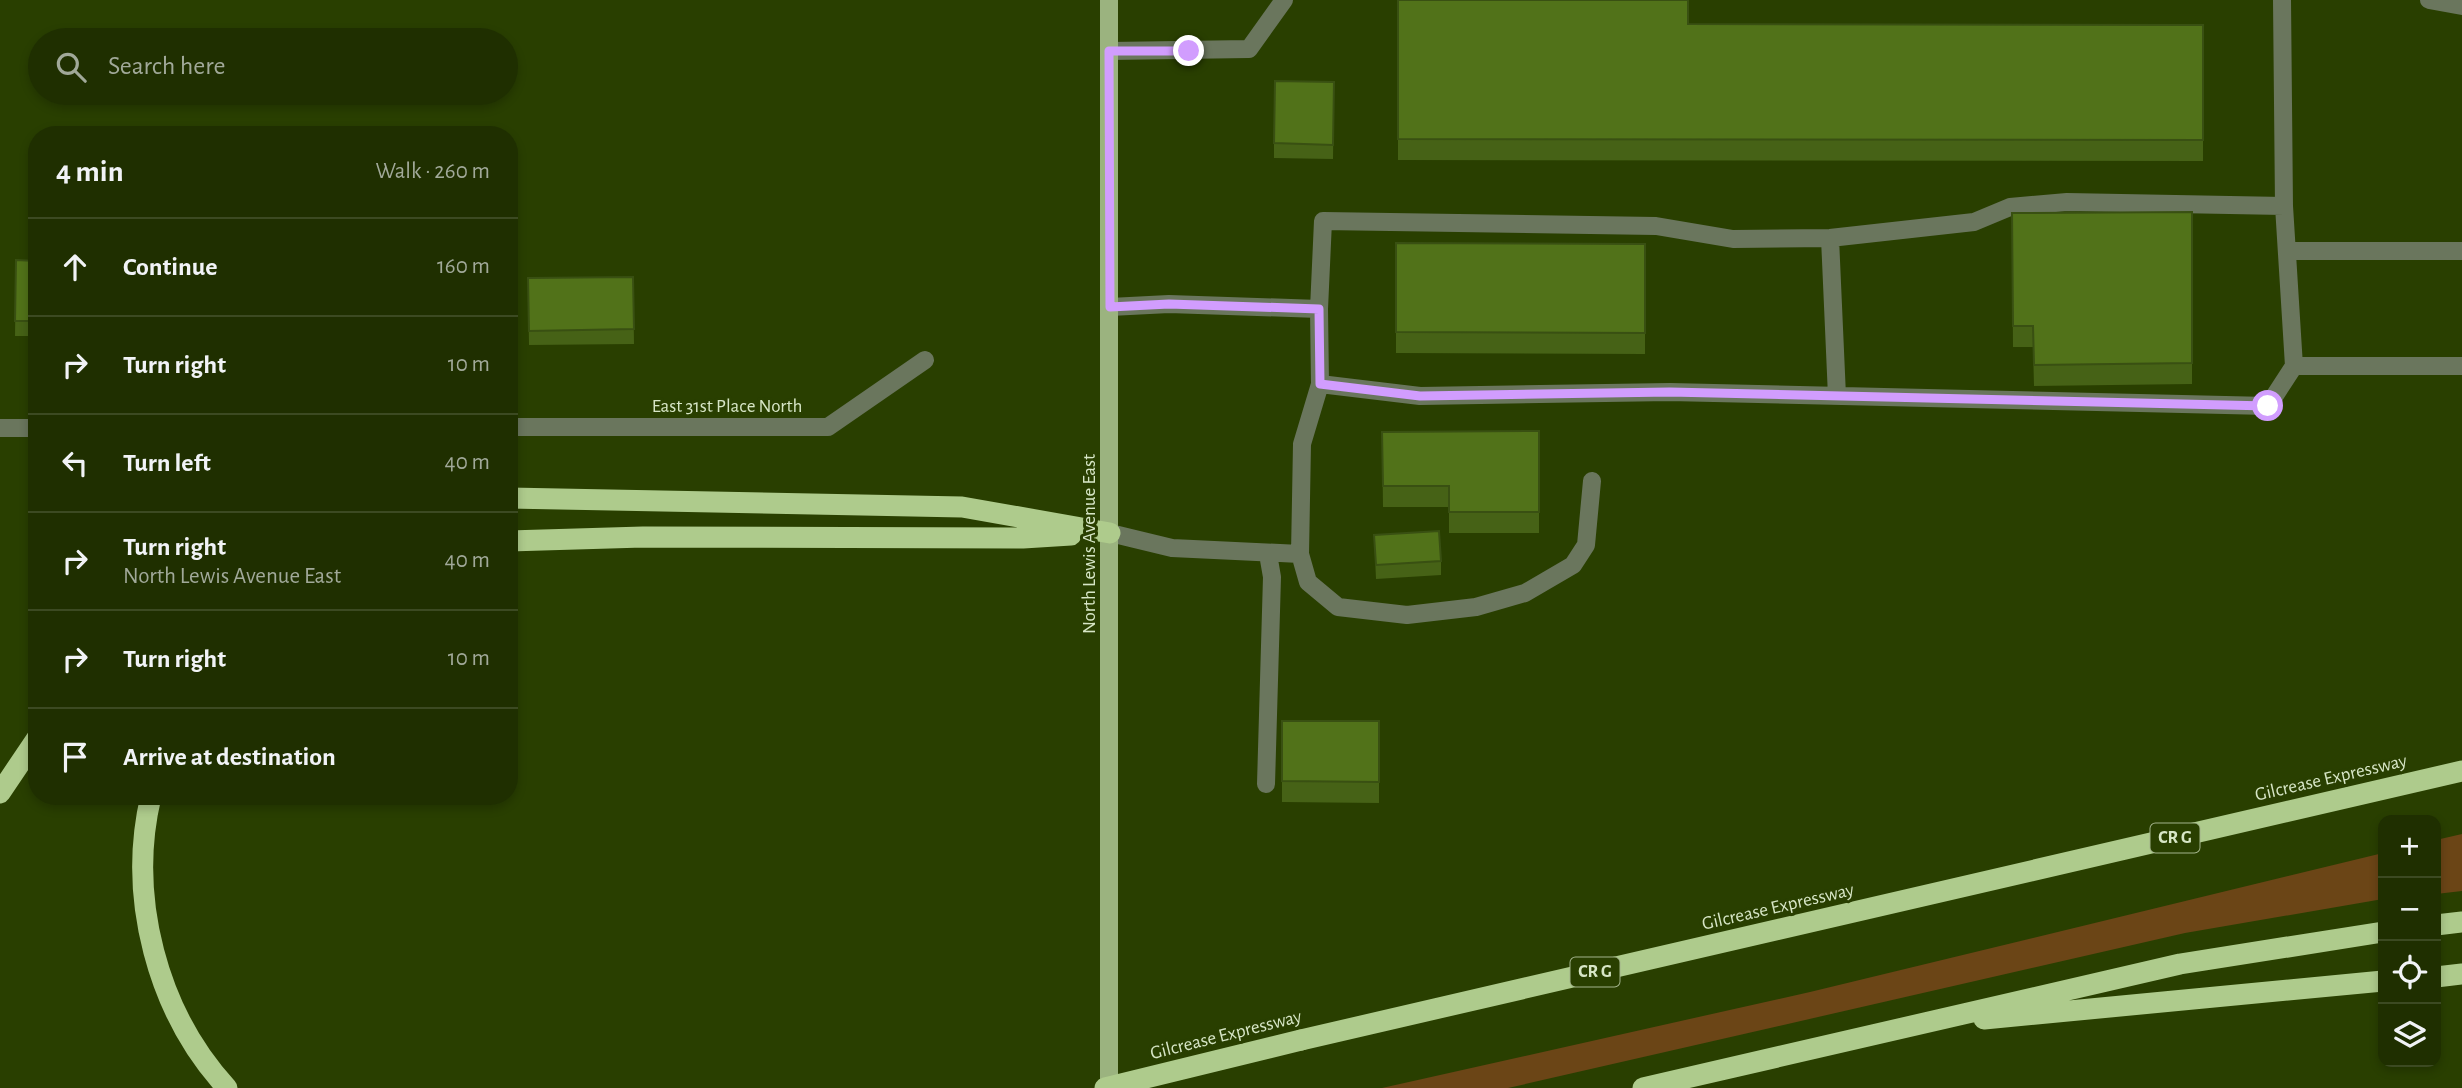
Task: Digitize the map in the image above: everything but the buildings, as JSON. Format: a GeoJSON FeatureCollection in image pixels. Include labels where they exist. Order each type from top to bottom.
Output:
{"type":"FeatureCollection","features":[{"type":"Feature","properties":{"kind":"highway"},"geometry":{"type":"LineString","coordinates":[[518,498],[962,507],[1110,533]]}},
{"type":"Feature","properties":{"kind":"highway"},"geometry":{"type":"LineString","coordinates":[[518,541],[643,537],[1023,538],[1110,533]]}},
{"type":"Feature","properties":{"kind":"highway"},"geometry":{"type":"LineString","coordinates":[[0,793],[28,751]]}},
{"type":"Feature","properties":{"kind":"highway","name":"Gilcrease Expressway"},"geometry":{"type":"LineString","coordinates":[[1107,1088],[1301,1040],[2462,771]]}},
{"type":"Feature","properties":{"kind":"highway"},"geometry":{"type":"LineString","coordinates":[[150,805],[143,854],[143,895],[152,944],[167,992],[188,1037],[227,1088]]}},
{"type":"Feature","properties":{"kind":"highway"},"geometry":{"type":"LineString","coordinates":[[2441,924],[2462,922]]}},
{"type":"Feature","properties":{"kind":"highway"},"geometry":{"type":"LineString","coordinates":[[1643,1088],[2180,964],[2378,933]]}},
{"type":"Feature","properties":{"kind":"highway"},"geometry":{"type":"LineString","coordinates":[[2441,976],[2462,974]]}},
{"type":"Feature","properties":{"kind":"highway"},"geometry":{"type":"LineString","coordinates":[[1906,1026],[2378,981]]}},
{"type":"Feature","properties":{"kind":"main road","name":"North Lewis Avenue East"},"geometry":{"type":"LineString","coordinates":[[1107,1088],[1109,0]]}},
{"type":"Feature","properties":{"kind":"street"},"geometry":{"type":"LineString","coordinates":[[1109,51],[1248,49],[1284,0]]}},
{"type":"Feature","properties":{"kind":"street"},"geometry":{"type":"LineString","coordinates":[[1320,384],[1420,396],[1670,392],[2268,406],[2294,366],[2284,206],[2282,0]]}},
{"type":"Feature","properties":{"kind":"street"},"geometry":{"type":"LineString","coordinates":[[2429,0],[2462,6]]}},
{"type":"Feature","properties":{"kind":"street"},"geometry":{"type":"LineString","coordinates":[[1591,481],[1586,545],[1573,565],[1525,593],[1476,607],[1407,615],[1338,607],[1308,582],[1300,554],[1302,444],[1320,384],[1319,309],[1323,220],[1656,226],[1734,239],[1830,238],[1974,222],[2010,206],[2067,202],[2284,206]]}},
{"type":"Feature","properties":{"kind":"street"},"geometry":{"type":"LineString","coordinates":[[1830,238],[1837,396]]}},
{"type":"Feature","properties":{"kind":"street"},"geometry":{"type":"LineString","coordinates":[[2287,251],[2462,251]]}},
{"type":"Feature","properties":{"kind":"street"},"geometry":{"type":"LineString","coordinates":[[1110,307],[1169,304],[1319,309]]}},
{"type":"Feature","properties":{"kind":"street","name":"East 31st Place North"},"geometry":{"type":"LineString","coordinates":[[518,427],[828,427],[925,360]]}},
{"type":"Feature","properties":{"kind":"street"},"geometry":{"type":"LineString","coordinates":[[2294,366],[2462,366]]}},
{"type":"Feature","properties":{"kind":"street"},"geometry":{"type":"LineString","coordinates":[[0,428],[28,428]]}},
{"type":"Feature","properties":{"kind":"street"},"geometry":{"type":"LineString","coordinates":[[1110,533],[1172,548],[1300,554]]}},
{"type":"Feature","properties":{"kind":"street"},"geometry":{"type":"LineString","coordinates":[[1266,784],[1272,577],[1268,554]]}},
{"type":"Feature","properties":{"kind":"shaded area"},"geometry":{"type":"Polygon","coordinates":[[[2462,834],[2462,891],[2441,893],[2441,839],[2462,834]]]}},
{"type":"Feature","properties":{"kind":"shaded area"},"geometry":{"type":"Polygon","coordinates":[[[2378,854],[2378,900],[2185,933],[1508,1088],[1382,1088],[1810,992],[2378,854]]]}},
{"type":"Feature","properties":{"kind":"route"},"geometry":{"type":"LineString","coordinates":[[1189,51],[1109,51],[1110,307],[1169,304],[1319,309],[1320,384],[1420,396],[1670,392],[2268,406]]}}]}
